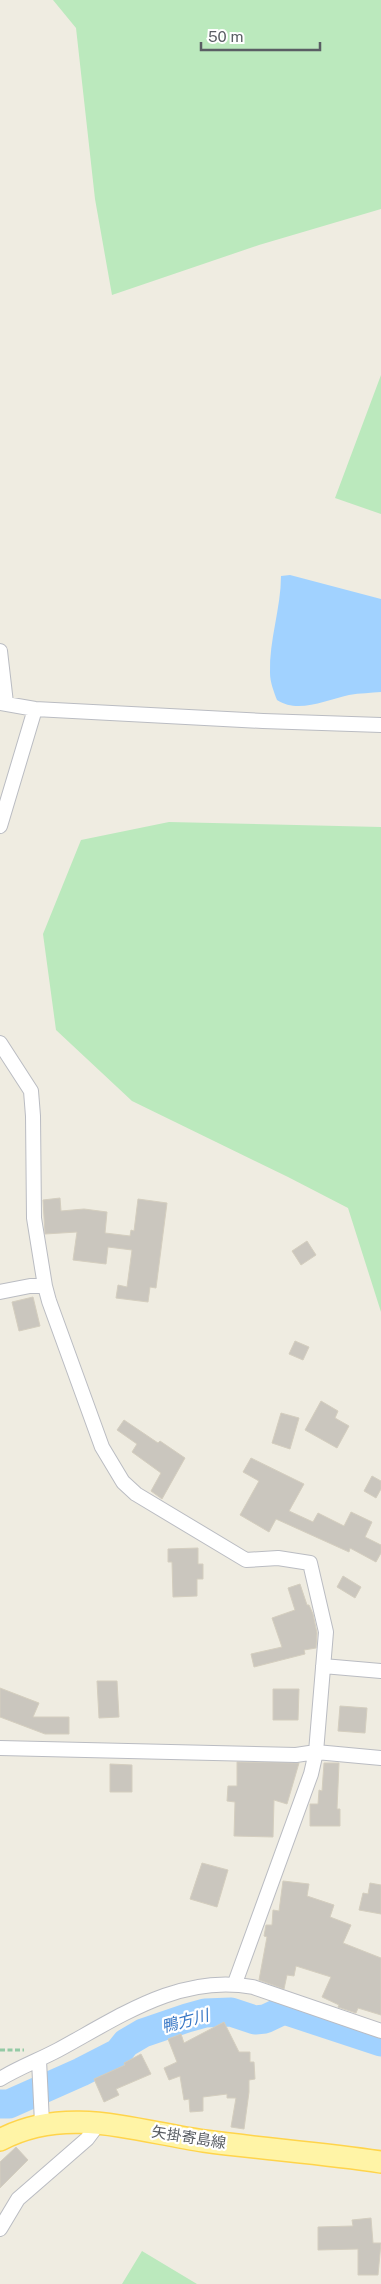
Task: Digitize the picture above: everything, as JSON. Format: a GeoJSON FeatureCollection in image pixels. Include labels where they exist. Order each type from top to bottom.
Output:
{"type":"FeatureCollection","features":[{"type":"Feature","properties":{"kind":"main road","name":"矢掛寄島線"},"geometry":{"type":"LineString","coordinates":[[0,2140],[42,2124],[63,2121],[99,2123],[205,2141],[381,2162]]}},
{"type":"Feature","properties":{"kind":"street"},"geometry":{"type":"LineString","coordinates":[[0,651],[3,703],[36,709],[263,721],[356,722],[381,725]]}},
{"type":"Feature","properties":{"kind":"street"},"geometry":{"type":"LineString","coordinates":[[0,826],[36,709]]}},
{"type":"Feature","properties":{"kind":"street"},"geometry":{"type":"LineString","coordinates":[[0,1043],[31,1091],[34,1218],[45,1286],[102,1447],[123,1482],[136,1494],[246,1560],[278,1558],[310,1564],[326,1632],[320,1685],[316,1752],[311,1774],[235,1983]]}},
{"type":"Feature","properties":{"kind":"street"},"geometry":{"type":"LineString","coordinates":[[0,1292],[30,1286],[45,1286]]}},
{"type":"Feature","properties":{"kind":"street"},"geometry":{"type":"LineString","coordinates":[[323,1666],[381,1671]]}},
{"type":"Feature","properties":{"kind":"street"},"geometry":{"type":"LineString","coordinates":[[0,1748],[296,1754],[316,1752],[381,1758]]}},
{"type":"Feature","properties":{"kind":"street"},"geometry":{"type":"LineString","coordinates":[[0,2079],[39,2064],[144,2003],[183,1989],[210,1984],[235,1983],[253,1987],[381,2031]]}},
{"type":"Feature","properties":{"kind":"street"},"geometry":{"type":"LineString","coordinates":[[39,2064],[42,2124]]}},
{"type":"Feature","properties":{"kind":"street"},"geometry":{"type":"LineString","coordinates":[[0,2229],[18,2199],[87,2139],[99,2123]]}},
{"type":"Feature","properties":{"kind":"green space"},"geometry":{"type":"Polygon","coordinates":[[[53,0],[381,0],[381,209],[259,245],[112,295],[95,199],[76,28],[53,0]]]}},
{"type":"Feature","properties":{"kind":"green space"},"geometry":{"type":"Polygon","coordinates":[[[381,375],[381,514],[335,498],[381,375]]]}},
{"type":"Feature","properties":{"kind":"green space"},"geometry":{"type":"Polygon","coordinates":[[[169,822],[381,827],[381,1312],[348,1208],[132,1101],[56,1030],[43,934],[81,840],[169,822]]]}},
{"type":"Feature","properties":{"kind":"green space"},"geometry":{"type":"Polygon","coordinates":[[[142,2251],[197,2284],[122,2284],[142,2251]]]}},
{"type":"Feature","properties":{"kind":"water"},"geometry":{"type":"Polygon","coordinates":[[[290,575],[381,599],[381,692],[349,695],[303,706],[285,704],[277,700],[270,676],[271,648],[281,576],[290,575]]]}},
{"type":"Feature","properties":{"kind":"building"},"geometry":{"type":"Polygon","coordinates":[[[60,1198],[61,1211],[84,1209],[107,1212],[105,1233],[130,1236],[131,1230],[134,1231],[138,1199],[167,1203],[156,1288],[150,1287],[148,1302],[116,1298],[118,1285],[127,1287],[132,1250],[108,1247],[106,1264],[73,1260],[77,1232],[45,1234],[43,1200],[60,1198]]]}},
{"type":"Feature","properties":{"kind":"building"},"geometry":{"type":"Polygon","coordinates":[[[307,1241],[316,1255],[301,1265],[292,1251],[307,1241]]]}},
{"type":"Feature","properties":{"kind":"building"},"geometry":{"type":"Polygon","coordinates":[[[33,1297],[40,1326],[19,1331],[12,1302],[33,1297]]]}},
{"type":"Feature","properties":{"kind":"building"},"geometry":{"type":"Polygon","coordinates":[[[295,1341],[309,1347],[303,1360],[289,1354],[295,1341]]]}},
{"type":"Feature","properties":{"kind":"building"},"geometry":{"type":"Polygon","coordinates":[[[321,1401],[338,1411],[335,1418],[349,1426],[337,1448],[305,1430],[321,1401]]]}},
{"type":"Feature","properties":{"kind":"building"},"geometry":{"type":"Polygon","coordinates":[[[281,1413],[299,1418],[290,1449],[272,1443],[281,1413]]]}},
{"type":"Feature","properties":{"kind":"building"},"geometry":{"type":"Polygon","coordinates":[[[124,1420],[158,1443],[160,1441],[185,1458],[162,1499],[151,1491],[161,1473],[132,1452],[137,1444],[117,1430],[124,1420]]]}},
{"type":"Feature","properties":{"kind":"building"},"geometry":{"type":"Polygon","coordinates":[[[251,1458],[304,1484],[289,1511],[313,1522],[318,1513],[344,1526],[351,1512],[372,1522],[365,1537],[381,1545],[381,1553],[376,1562],[350,1548],[349,1552],[276,1519],[269,1532],[240,1515],[259,1481],[243,1472],[251,1458]]]}},
{"type":"Feature","properties":{"kind":"building"},"geometry":{"type":"Polygon","coordinates":[[[372,1476],[381,1481],[381,1489],[376,1498],[364,1491],[372,1476]]]}},
{"type":"Feature","properties":{"kind":"building"},"geometry":{"type":"Polygon","coordinates":[[[198,1548],[198,1564],[203,1564],[203,1579],[197,1579],[197,1596],[173,1597],[172,1562],[168,1562],[168,1549],[198,1548]]]}},
{"type":"Feature","properties":{"kind":"building"},"geometry":{"type":"Polygon","coordinates":[[[343,1576],[361,1587],[355,1598],[337,1587],[343,1576]]]}},
{"type":"Feature","properties":{"kind":"building"},"geometry":{"type":"Polygon","coordinates":[[[300,1584],[307,1605],[309,1605],[313,1614],[317,1633],[316,1648],[304,1650],[305,1654],[254,1667],[251,1654],[282,1647],[272,1618],[295,1610],[288,1588],[300,1584]]]}},
{"type":"Feature","properties":{"kind":"building"},"geometry":{"type":"Polygon","coordinates":[[[97,1681],[117,1681],[119,1717],[99,1718],[97,1681]]]}},
{"type":"Feature","properties":{"kind":"building"},"geometry":{"type":"Polygon","coordinates":[[[0,1688],[39,1703],[33,1717],[69,1717],[69,1734],[45,1734],[0,1717],[0,1688]]]}},
{"type":"Feature","properties":{"kind":"building"},"geometry":{"type":"Polygon","coordinates":[[[273,1689],[299,1689],[298,1720],[273,1720],[273,1689]]]}},
{"type":"Feature","properties":{"kind":"building"},"geometry":{"type":"Polygon","coordinates":[[[340,1706],[367,1708],[365,1733],[338,1731],[340,1706]]]}},
{"type":"Feature","properties":{"kind":"building"},"geometry":{"type":"Polygon","coordinates":[[[237,1762],[299,1763],[287,1804],[274,1800],[273,1837],[234,1836],[235,1802],[227,1801],[228,1786],[237,1786],[237,1762]]]}},
{"type":"Feature","properties":{"kind":"building"},"geometry":{"type":"Polygon","coordinates":[[[324,1763],[339,1763],[337,1809],[340,1809],[340,1826],[310,1826],[310,1804],[318,1804],[319,1790],[322,1791],[324,1763]]]}},
{"type":"Feature","properties":{"kind":"building"},"geometry":{"type":"Polygon","coordinates":[[[110,1764],[132,1765],[132,1792],[110,1792],[110,1764]]]}},
{"type":"Feature","properties":{"kind":"building"},"geometry":{"type":"Polygon","coordinates":[[[202,1863],[228,1870],[217,1907],[190,1899],[202,1863]]]}},
{"type":"Feature","properties":{"kind":"building"},"geometry":{"type":"Polygon","coordinates":[[[283,1881],[309,1884],[307,1896],[334,1905],[330,1917],[351,1925],[343,1943],[381,1958],[381,2015],[358,2008],[356,2013],[338,2007],[339,2005],[322,1997],[331,1977],[296,1966],[294,1976],[287,1975],[284,1989],[259,1980],[267,1937],[264,1936],[266,1925],[272,1925],[273,1910],[279,1911],[283,1881]]]}},
{"type":"Feature","properties":{"kind":"building"},"geometry":{"type":"Polygon","coordinates":[[[370,1883],[381,1885],[381,1914],[359,1910],[363,1893],[368,1894],[370,1883]]]}},
{"type":"Feature","properties":{"kind":"building"},"geometry":{"type":"Polygon","coordinates":[[[224,2022],[239,2052],[250,2052],[250,2062],[254,2062],[255,2079],[249,2080],[244,2129],[231,2127],[236,2098],[227,2098],[227,2094],[203,2097],[203,2111],[190,2112],[189,2099],[184,2100],[180,2076],[169,2080],[164,2068],[177,2062],[168,2039],[181,2034],[184,2043],[224,2022]]]}},
{"type":"Feature","properties":{"kind":"building"},"geometry":{"type":"Polygon","coordinates":[[[141,2054],[151,2074],[116,2089],[119,2095],[104,2102],[94,2079],[125,2065],[124,2063],[141,2054]]]}},
{"type":"Feature","properties":{"kind":"building"},"geometry":{"type":"Polygon","coordinates":[[[16,2147],[28,2160],[0,2188],[0,2162],[16,2147]]]}},
{"type":"Feature","properties":{"kind":"building"},"geometry":{"type":"Polygon","coordinates":[[[371,2218],[373,2243],[381,2243],[378,2275],[358,2275],[358,2249],[318,2250],[318,2227],[353,2226],[352,2220],[371,2218]]]}},
{"type":"Feature","properties":{"kind":"waterway","name":"鴨方川"},"geometry":{"type":"LineString","coordinates":[[0,2104],[9,2104],[81,2072],[118,2053],[126,2043],[143,2033],[205,2013],[231,2012],[255,2020],[265,2019],[284,2010],[381,2042]]}}]}
